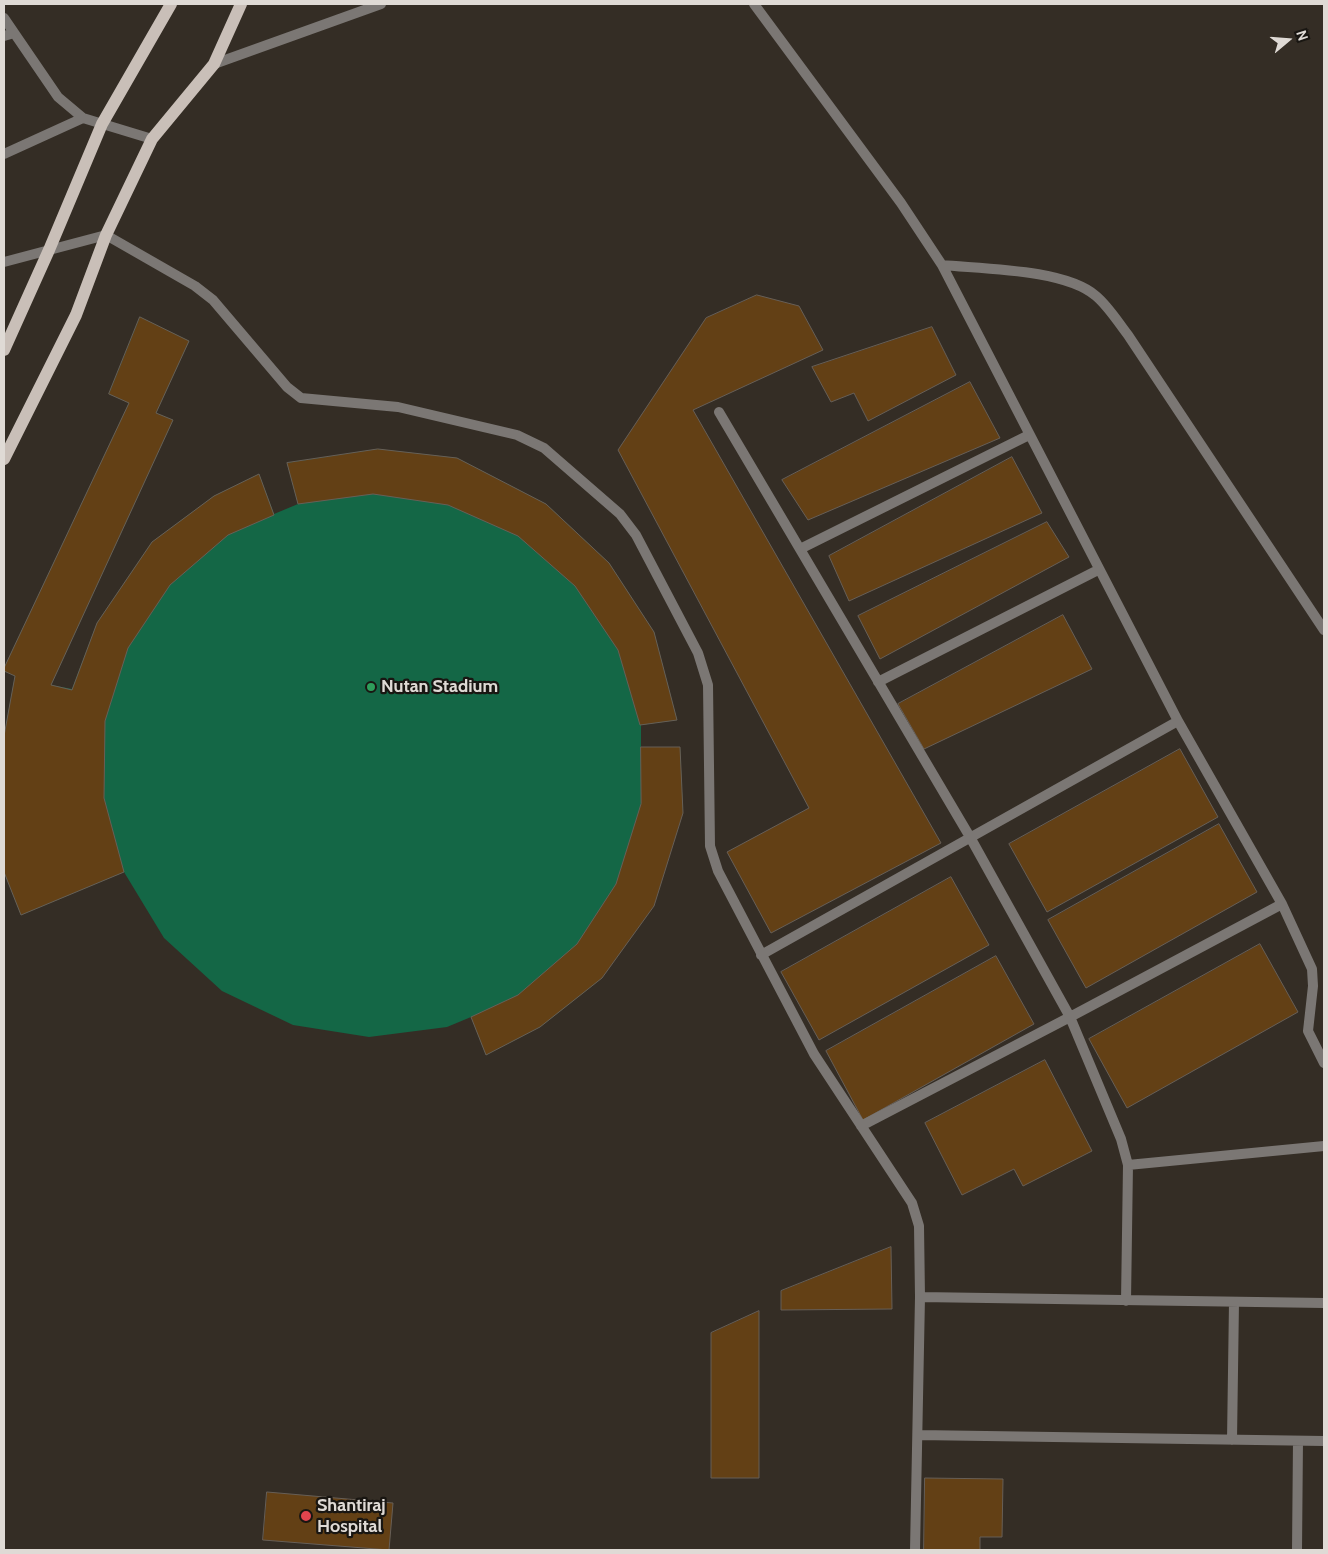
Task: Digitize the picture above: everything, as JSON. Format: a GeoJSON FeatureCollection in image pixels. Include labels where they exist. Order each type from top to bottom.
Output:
{"type":"FeatureCollection","features":[{"type":"Feature","properties":{"kind":"main road"},"geometry":{"type":"LineString","coordinates":[[4,350],[49,250],[102,124],[170,4]]}},
{"type":"Feature","properties":{"kind":"main road"},"geometry":{"type":"LineString","coordinates":[[4,459],[76,315],[106,235],[152,139],[214,64],[241,4]]}},
{"type":"Feature","properties":{"kind":"street"},"geometry":{"type":"LineString","coordinates":[[214,64],[381,4]]}},
{"type":"Feature","properties":{"kind":"street"},"geometry":{"type":"LineString","coordinates":[[754,4],[900,203],[942,265],[1098,570],[1178,721],[1282,904],[1312,969],[1313,986],[1308,1031],[1324,1063]]}},
{"type":"Feature","properties":{"kind":"street"},"geometry":{"type":"LineString","coordinates":[[4,18],[9,34],[58,97],[83,118],[152,139]]}},
{"type":"Feature","properties":{"kind":"street"},"geometry":{"type":"LineString","coordinates":[[4,154],[83,118]]}},
{"type":"Feature","properties":{"kind":"street"},"geometry":{"type":"LineString","coordinates":[[4,262],[106,235],[195,286],[213,300],[287,386],[302,398],[398,407],[516,435],[544,448],[620,514],[636,535],[698,653],[708,685],[710,846],[718,871],[814,1054],[912,1203],[919,1226],[920,1297],[915,1550]]}},
{"type":"Feature","properties":{"kind":"street"},"geometry":{"type":"LineString","coordinates":[[942,265],[1054,277],[1075,283],[1096,296],[1128,335],[1324,630]]}},
{"type":"Feature","properties":{"kind":"street"},"geometry":{"type":"LineString","coordinates":[[719,412],[970,837],[1070,1018],[1121,1139],[1128,1164],[1126,1300]]}},
{"type":"Feature","properties":{"kind":"street"},"geometry":{"type":"LineString","coordinates":[[800,549],[1029,435]]}},
{"type":"Feature","properties":{"kind":"street"},"geometry":{"type":"LineString","coordinates":[[878,682],[1098,570]]}},
{"type":"Feature","properties":{"kind":"street"},"geometry":{"type":"LineString","coordinates":[[761,956],[1178,721]]}},
{"type":"Feature","properties":{"kind":"street"},"geometry":{"type":"LineString","coordinates":[[861,1126],[1070,1018],[1282,904]]}},
{"type":"Feature","properties":{"kind":"street"},"geometry":{"type":"LineString","coordinates":[[1128,1164],[1324,1146]]}},
{"type":"Feature","properties":{"kind":"street"},"geometry":{"type":"LineString","coordinates":[[920,1297],[1324,1303]]}},
{"type":"Feature","properties":{"kind":"street"},"geometry":{"type":"LineString","coordinates":[[1232,1440],[1234,1302]]}},
{"type":"Feature","properties":{"kind":"street"},"geometry":{"type":"LineString","coordinates":[[918,1435],[1324,1441]]}},
{"type":"Feature","properties":{"kind":"street"},"geometry":{"type":"LineString","coordinates":[[1297,1550],[1298,1440]]}},
{"type":"Feature","properties":{"kind":"green space","name":"Nutan Stadium"},"geometry":{"type":"Polygon","coordinates":[[[140,317],[189,341],[156,413],[173,420],[51,685],[72,689],[97,623],[152,542],[214,496],[259,474],[274,514],[298,504],[287,463],[378,449],[457,458],[546,504],[609,563],[654,632],[677,720],[641,725],[641,747],[680,747],[683,813],[602,978],[540,1027],[486,1055],[471,1017],[447,1027],[369,1037],[293,1025],[222,991],[164,938],[124,872],[21,915],[4,872],[4,736],[15,676],[4,671],[4,668],[129,403],[109,394],[140,317]]]}},
{"type":"Feature","properties":{"kind":"building"},"geometry":{"type":"Polygon","coordinates":[[[757,295],[799,306],[823,350],[693,410],[941,843],[771,933],[727,852],[809,808],[618,450],[706,318],[757,295]]]}},
{"type":"Feature","properties":{"kind":"building"},"geometry":{"type":"Polygon","coordinates":[[[140,317],[189,341],[156,413],[173,420],[51,685],[72,690],[97,623],[152,542],[214,496],[259,474],[274,515],[228,535],[170,585],[128,648],[105,721],[104,798],[124,872],[21,915],[4,872],[4,736],[15,676],[4,671],[4,668],[129,403],[109,394],[140,317]]]}},
{"type":"Feature","properties":{"kind":"building"},"geometry":{"type":"Polygon","coordinates":[[[932,327],[956,375],[868,421],[854,393],[831,402],[812,367],[932,327]]]}},
{"type":"Feature","properties":{"kind":"building"},"geometry":{"type":"Polygon","coordinates":[[[970,382],[1000,438],[808,520],[782,480],[970,382]]]}},
{"type":"Feature","properties":{"kind":"building"},"geometry":{"type":"Polygon","coordinates":[[[378,449],[457,458],[546,504],[609,563],[654,632],[677,720],[640,725],[618,650],[575,586],[518,536],[448,505],[373,494],[298,504],[287,463],[378,449]]]}},
{"type":"Feature","properties":{"kind":"building"},"geometry":{"type":"Polygon","coordinates":[[[1012,457],[1042,513],[849,601],[829,556],[1012,457]]]}},
{"type":"Feature","properties":{"kind":"building"},"geometry":{"type":"Polygon","coordinates":[[[1047,522],[1069,557],[880,659],[858,616],[1047,522]]]}},
{"type":"Feature","properties":{"kind":"building"},"geometry":{"type":"Polygon","coordinates":[[[1063,615],[1092,669],[924,749],[898,704],[1063,615]]]}},
{"type":"Feature","properties":{"kind":"building"},"geometry":{"type":"Polygon","coordinates":[[[641,747],[680,747],[683,813],[654,906],[602,978],[540,1027],[486,1055],[471,1017],[518,995],[577,944],[616,884],[641,804],[641,747]]]}},
{"type":"Feature","properties":{"kind":"building"},"geometry":{"type":"Polygon","coordinates":[[[1180,749],[1218,817],[1047,912],[1009,844],[1180,749]]]}},
{"type":"Feature","properties":{"kind":"building"},"geometry":{"type":"Polygon","coordinates":[[[1219,824],[1257,892],[1086,988],[1048,920],[1219,824]]]}},
{"type":"Feature","properties":{"kind":"building"},"geometry":{"type":"Polygon","coordinates":[[[951,877],[989,945],[819,1040],[781,972],[951,877]]]}},
{"type":"Feature","properties":{"kind":"building"},"geometry":{"type":"Polygon","coordinates":[[[1260,944],[1298,1012],[1127,1108],[1089,1039],[1260,944]]]}},
{"type":"Feature","properties":{"kind":"building"},"geometry":{"type":"Polygon","coordinates":[[[996,956],[1034,1024],[863,1120],[826,1051],[996,956]]]}},
{"type":"Feature","properties":{"kind":"building"},"geometry":{"type":"Polygon","coordinates":[[[1045,1060],[1092,1151],[1023,1186],[1014,1169],[962,1195],[925,1123],[1045,1060]]]}},
{"type":"Feature","properties":{"kind":"building"},"geometry":{"type":"Polygon","coordinates":[[[891,1247],[892,1309],[781,1310],[781,1291],[891,1247]]]}},
{"type":"Feature","properties":{"kind":"building"},"geometry":{"type":"Polygon","coordinates":[[[759,1311],[759,1478],[711,1478],[711,1333],[759,1311]]]}},
{"type":"Feature","properties":{"kind":"building"},"geometry":{"type":"Polygon","coordinates":[[[925,1478],[1003,1479],[1002,1537],[980,1537],[980,1550],[924,1550],[925,1478]]]}},
{"type":"Feature","properties":{"kind":"building"},"geometry":{"type":"Polygon","coordinates":[[[267,1492],[393,1503],[389,1550],[263,1540],[267,1492]]]}},
{"type":"Feature","properties":{"kind":"place","name":"Nutan Stadium"},"geometry":{"type":"Point","coordinates":[371,687]}},
{"type":"Feature","properties":{"kind":"place","name":"Shantiraj Hospital"},"geometry":{"type":"Point","coordinates":[306,1516]}}]}
